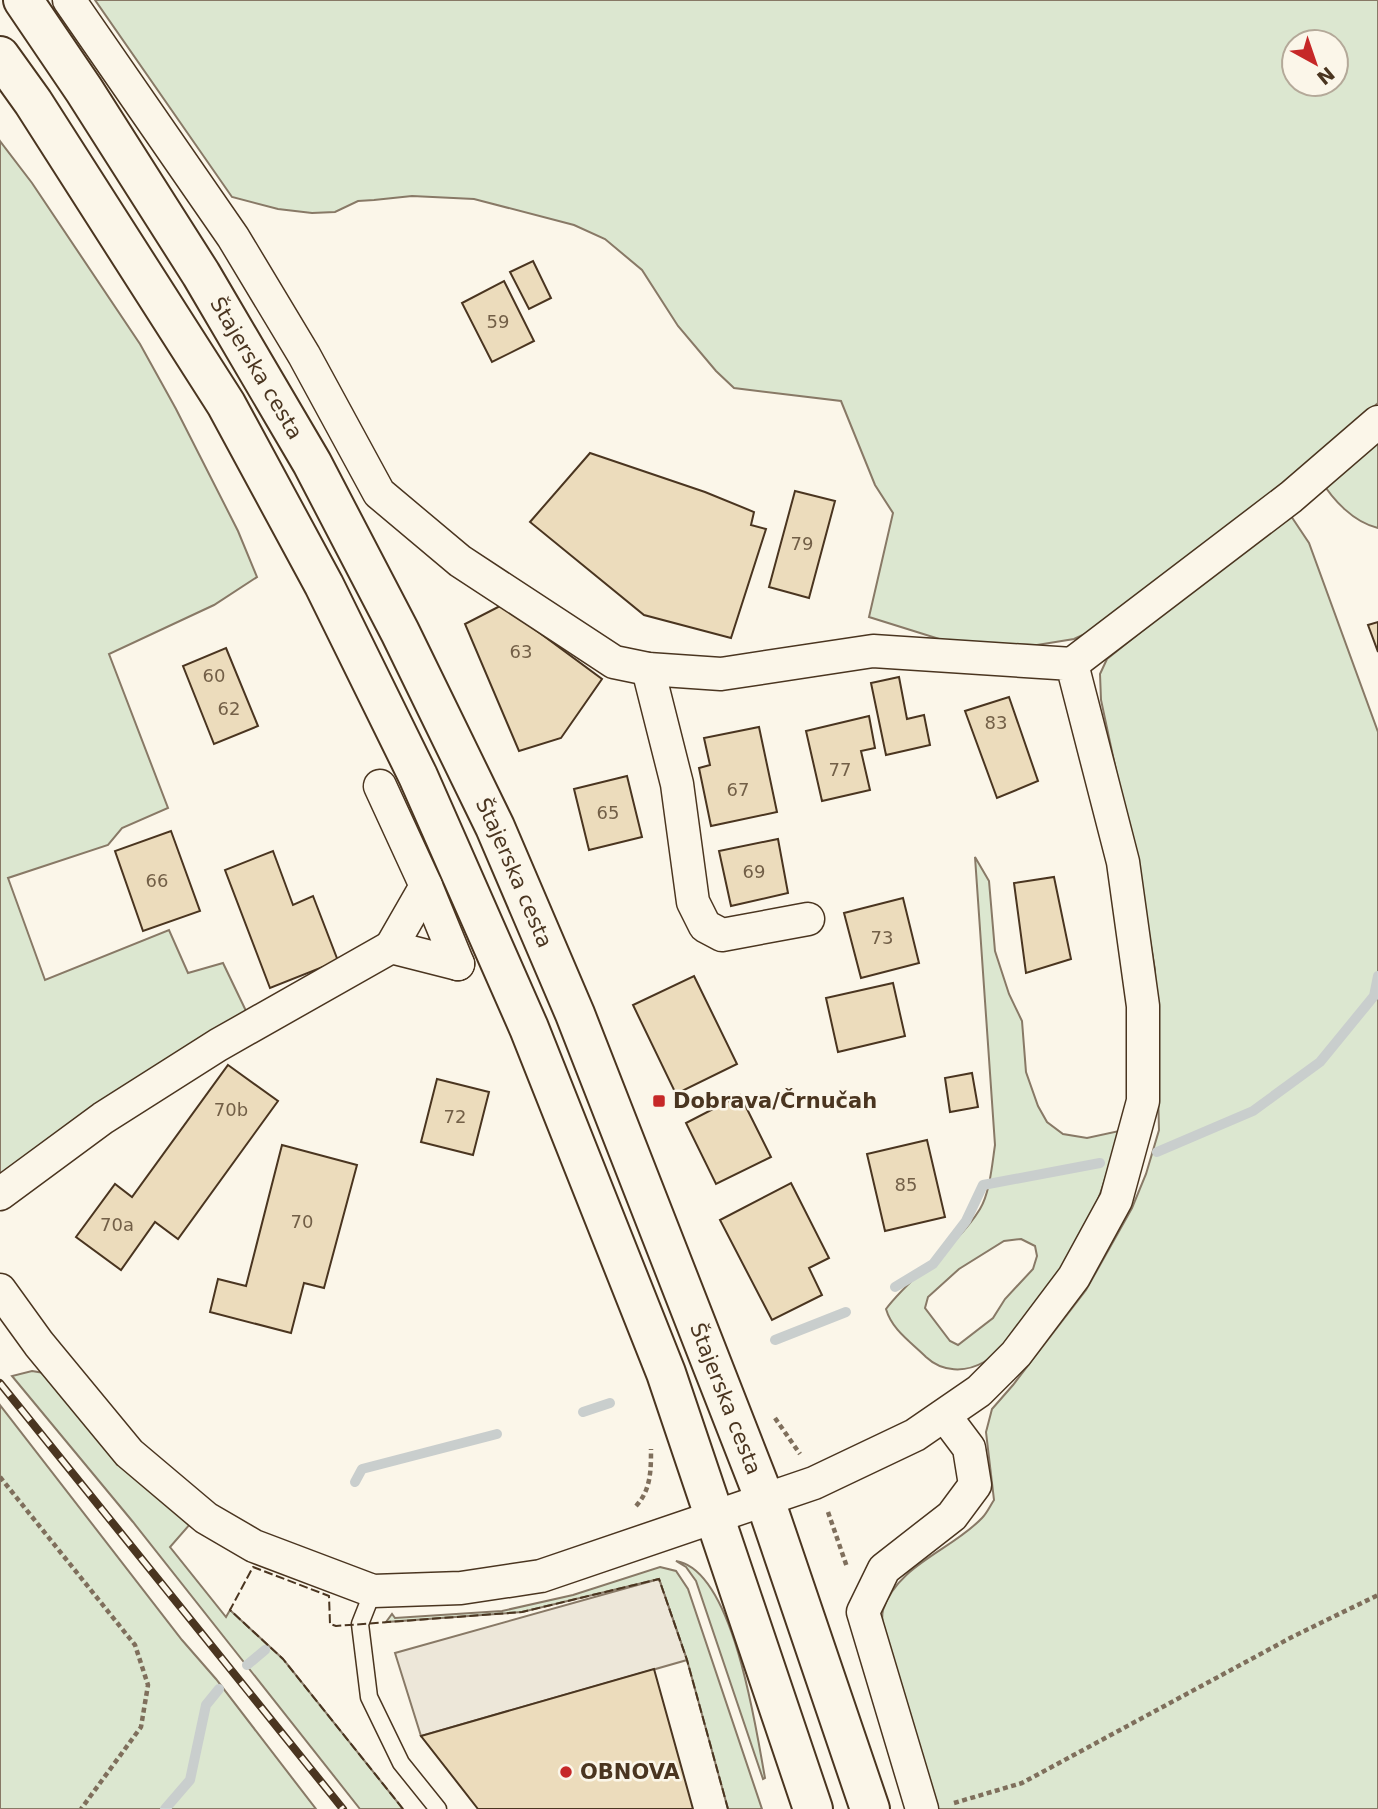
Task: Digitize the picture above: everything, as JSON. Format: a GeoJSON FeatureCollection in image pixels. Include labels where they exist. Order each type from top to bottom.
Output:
{"type":"FeatureCollection","features":[{"type":"Feature","properties":{"kind":"main road","name":"Štajerska cesta"},"geometry":{"type":"LineString","coordinates":[[23,0],[84,90],[201,274],[312,463],[400,632],[495,827],[575,1014],[765,1500],[870,1809]]}},
{"type":"Feature","properties":{"kind":"main road"},"geometry":{"type":"LineString","coordinates":[[0,56],[33,102],[226,404],[324,585],[418,776],[529,1028],[682,1417],[813,1809]]}},
{"type":"Feature","properties":{"kind":"street"},"geometry":{"type":"LineString","coordinates":[[69,0],[233,237],[304,355],[379,493],[460,561],[614,662],[648,669],[721,674],[873,651],[1072,664],[1291,497],[1378,422]]}},
{"type":"Feature","properties":{"kind":"street"},"geometry":{"type":"LineString","coordinates":[[0,1290],[38,1344],[129,1453],[206,1518],[254,1546],[373,1591],[461,1588],[541,1576],[814,1483],[915,1435],[979,1391],[1016,1354],[1074,1277],[1116,1200],[1143,1101],[1143,1006],[1123,862],[1072,664]]}},
{"type":"Feature","properties":{"kind":"street"},"geometry":{"type":"LineString","coordinates":[[648,669],[677,784],[693,902],[705,926],[722,935],[808,919]]}},
{"type":"Feature","properties":{"kind":"street"},"geometry":{"type":"LineString","coordinates":[[380,786],[458,964],[391,947]]}},
{"type":"Feature","properties":{"kind":"street"},"geometry":{"type":"LineString","coordinates":[[0,1194],[103,1118],[218,1045],[391,947],[426,886]]}},
{"type":"Feature","properties":{"kind":"street"},"geometry":{"type":"LineString","coordinates":[[934,1807],[863,1612],[884,1569],[952,1516],[975,1485],[969,1448],[944,1416]]}},
{"type":"Feature","properties":{"kind":"lane"},"geometry":{"type":"LineString","coordinates":[[373,1591],[360,1624],[369,1697],[401,1762],[438,1809]]}},
{"type":"Feature","properties":{"kind":"path"},"geometry":{"type":"LineString","coordinates":[[771,1411],[802,1456]]}},
{"type":"Feature","properties":{"kind":"path"},"geometry":{"type":"LineString","coordinates":[[627,1514],[639,1504],[648,1486],[651,1471],[650,1441]]}},
{"type":"Feature","properties":{"kind":"path"},"geometry":{"type":"LineString","coordinates":[[0,1477],[135,1645],[148,1685],[141,1727],[81,1809]]}},
{"type":"Feature","properties":{"kind":"path"},"geometry":{"type":"LineString","coordinates":[[827,1507],[863,1612]]}},
{"type":"Feature","properties":{"kind":"path"},"geometry":{"type":"LineString","coordinates":[[934,1807],[1022,1783],[1292,1637],[1378,1595]]}},
{"type":"Feature","properties":{"kind":"green space"},"geometry":{"type":"Polygon","coordinates":[[[95,0],[1378,0],[1378,403],[1231,531],[1120,618],[1074,639],[1037,645],[952,643],[869,617],[893,513],[875,485],[841,401],[734,388],[678,326],[642,270],[605,239],[574,225],[474,199],[412,196],[358,201],[335,212],[312,213],[278,209],[232,197],[95,0]]]}},
{"type":"Feature","properties":{"kind":"green space"},"geometry":{"type":"Polygon","coordinates":[[[0,141],[32,183],[140,344],[238,531],[257,577],[214,605],[109,654],[168,808],[122,828],[108,845],[8,878],[45,980],[169,930],[188,973],[223,963],[247,1013],[0,1181],[0,141]]]}},
{"type":"Feature","properties":{"kind":"green space"},"geometry":{"type":"Polygon","coordinates":[[[1378,433],[1378,528],[1360,521],[1344,509],[1320,479],[1378,433]]]}},
{"type":"Feature","properties":{"kind":"green space"},"geometry":{"type":"Polygon","coordinates":[[[1289,513],[1309,543],[1378,732],[1378,1809],[936,1809],[884,1637],[883,1610],[900,1581],[926,1559],[970,1529],[984,1516],[994,1500],[986,1432],[992,1409],[1086,1290],[1132,1208],[1146,1174],[1159,1130],[1155,970],[1142,892],[1101,700],[1100,674],[1107,659],[1289,513]]]}},
{"type":"Feature","properties":{"kind":"green space"},"geometry":{"type":"Polygon","coordinates":[[[975,857],[989,881],[995,951],[1009,994],[1022,1021],[1026,1072],[1038,1106],[1047,1122],[1063,1134],[1087,1138],[1119,1131],[1089,1220],[1064,1265],[1032,1313],[999,1351],[984,1362],[969,1368],[946,1368],[932,1362],[903,1335],[886,1309],[959,1236],[980,1209],[988,1187],[995,1145],[975,857]],[[1021,1239],[1004,1241],[959,1269],[928,1297],[925,1308],[950,1341],[958,1345],[993,1318],[1005,1299],[1033,1269],[1037,1256],[1035,1246],[1021,1239]]]}},
{"type":"Feature","properties":{"kind":"green space"},"geometry":{"type":"Polygon","coordinates":[[[32,1371],[44,1373],[191,1523],[170,1547],[226,1617],[230,1610],[283,1659],[403,1809],[360,1809],[133,1522],[12,1376],[32,1371]]]}},
{"type":"Feature","properties":{"kind":"green space"},"geometry":{"type":"Polygon","coordinates":[[[0,1405],[182,1640],[216,1679],[316,1809],[0,1809],[0,1405]]]}},
{"type":"Feature","properties":{"kind":"green space"},"geometry":{"type":"Polygon","coordinates":[[[676,1561],[696,1571],[713,1592],[727,1621],[748,1691],[765,1778],[763,1779],[696,1581],[686,1567],[676,1561]]]}},
{"type":"Feature","properties":{"kind":"green space"},"geometry":{"type":"Polygon","coordinates":[[[660,1567],[676,1571],[688,1589],[762,1809],[728,1809],[687,1660],[659,1579],[522,1612],[386,1622],[392,1614],[395,1618],[502,1611],[573,1595],[660,1567]]]}},
{"type":"Feature","properties":{"kind":"shaded area"},"geometry":{"type":"Polygon","coordinates":[[[659,1579],[687,1660],[421,1736],[395,1653],[659,1579]]]}},
{"type":"Feature","properties":{"kind":"building"},"geometry":{"type":"Polygon","coordinates":[[[533,261],[551,298],[529,309],[510,272],[533,261]]]}},
{"type":"Feature","properties":{"kind":"building"},"geometry":{"type":"Polygon","coordinates":[[[504,281],[534,341],[492,362],[462,303],[504,281]]]}},
{"type":"Feature","properties":{"kind":"building"},"geometry":{"type":"Polygon","coordinates":[[[590,453],[705,492],[754,512],[751,525],[766,529],[731,638],[644,615],[530,522],[590,453]]]}},
{"type":"Feature","properties":{"kind":"building"},"geometry":{"type":"Polygon","coordinates":[[[795,491],[835,501],[809,598],[769,587],[795,491]]]}},
{"type":"Feature","properties":{"kind":"building"},"geometry":{"type":"Polygon","coordinates":[[[502,605],[602,679],[561,738],[519,751],[465,624],[502,605]]]}},
{"type":"Feature","properties":{"kind":"building"},"geometry":{"type":"Polygon","coordinates":[[[1378,622],[1378,652],[1368,625],[1378,622]]]}},
{"type":"Feature","properties":{"kind":"building"},"geometry":{"type":"Polygon","coordinates":[[[226,648],[258,726],[214,744],[183,666],[226,648]]]}},
{"type":"Feature","properties":{"kind":"building"},"geometry":{"type":"Polygon","coordinates":[[[899,677],[907,719],[924,715],[930,745],[886,755],[871,683],[899,677]]]}},
{"type":"Feature","properties":{"kind":"building"},"geometry":{"type":"Polygon","coordinates":[[[1009,697],[1038,781],[997,798],[965,711],[1009,697]]]}},
{"type":"Feature","properties":{"kind":"building"},"geometry":{"type":"Polygon","coordinates":[[[869,716],[875,748],[861,751],[870,790],[822,801],[806,731],[869,716]]]}},
{"type":"Feature","properties":{"kind":"building"},"geometry":{"type":"Polygon","coordinates":[[[759,727],[777,812],[711,826],[699,768],[710,765],[704,738],[759,727]]]}},
{"type":"Feature","properties":{"kind":"building"},"geometry":{"type":"Polygon","coordinates":[[[627,776],[642,837],[589,850],[574,789],[627,776]]]}},
{"type":"Feature","properties":{"kind":"building"},"geometry":{"type":"Polygon","coordinates":[[[171,831],[200,911],[143,931],[115,851],[171,831]]]}},
{"type":"Feature","properties":{"kind":"building"},"geometry":{"type":"Polygon","coordinates":[[[778,839],[788,893],[731,906],[719,851],[778,839]]]}},
{"type":"Feature","properties":{"kind":"building"},"geometry":{"type":"Polygon","coordinates":[[[273,851],[293,905],[313,896],[338,961],[270,988],[225,870],[273,851]]]}},
{"type":"Feature","properties":{"kind":"building"},"geometry":{"type":"Polygon","coordinates":[[[1054,877],[1071,959],[1026,973],[1014,883],[1054,877]]]}},
{"type":"Feature","properties":{"kind":"building"},"geometry":{"type":"Polygon","coordinates":[[[903,898],[919,963],[861,978],[844,913],[903,898]]]}},
{"type":"Feature","properties":{"kind":"building"},"geometry":{"type":"Polygon","coordinates":[[[694,976],[737,1064],[676,1094],[633,1005],[694,976]]]}},
{"type":"Feature","properties":{"kind":"building"},"geometry":{"type":"Polygon","coordinates":[[[893,983],[905,1036],[838,1052],[826,998],[893,983]]]}},
{"type":"Feature","properties":{"kind":"building"},"geometry":{"type":"Polygon","coordinates":[[[228,1065],[278,1101],[178,1239],[155,1222],[121,1270],[76,1237],[115,1184],[132,1197],[228,1065]]]}},
{"type":"Feature","properties":{"kind":"building"},"geometry":{"type":"Polygon","coordinates":[[[972,1073],[978,1107],[950,1112],[945,1078],[972,1073]]]}},
{"type":"Feature","properties":{"kind":"building"},"geometry":{"type":"Polygon","coordinates":[[[437,1079],[489,1092],[473,1155],[421,1142],[437,1079]]]}},
{"type":"Feature","properties":{"kind":"building"},"geometry":{"type":"Polygon","coordinates":[[[740,1095],[771,1157],[716,1184],[686,1123],[740,1095]]]}},
{"type":"Feature","properties":{"kind":"building"},"geometry":{"type":"Polygon","coordinates":[[[927,1140],[945,1217],[885,1231],[867,1154],[927,1140]]]}},
{"type":"Feature","properties":{"kind":"building"},"geometry":{"type":"Polygon","coordinates":[[[282,1145],[357,1165],[324,1288],[304,1283],[291,1333],[210,1312],[218,1279],[246,1286],[282,1145]]]}},
{"type":"Feature","properties":{"kind":"building"},"geometry":{"type":"Polygon","coordinates":[[[791,1183],[829,1258],[809,1268],[822,1295],[772,1320],[720,1220],[791,1183]]]}},
{"type":"Feature","properties":{"kind":"building","name":"OBNOVA"},"geometry":{"type":"Polygon","coordinates":[[[654,1669],[693,1809],[478,1809],[421,1736],[654,1669]]]}},
{"type":"Feature","properties":{"kind":"waterway"},"geometry":{"type":"LineString","coordinates":[[1157,1152],[1253,1111],[1320,1062],[1374,996],[1378,976]]}},
{"type":"Feature","properties":{"kind":"waterway"},"geometry":{"type":"LineString","coordinates":[[895,1287],[933,1264],[966,1221],[983,1185],[1100,1163]]}},
{"type":"Feature","properties":{"kind":"waterway"},"geometry":{"type":"LineString","coordinates":[[775,1340],[846,1312]]}},
{"type":"Feature","properties":{"kind":"waterway"},"geometry":{"type":"LineString","coordinates":[[583,1412],[610,1403]]}},
{"type":"Feature","properties":{"kind":"waterway"},"geometry":{"type":"LineString","coordinates":[[355,1482],[362,1469],[497,1434]]}},
{"type":"Feature","properties":{"kind":"waterway"},"geometry":{"type":"LineString","coordinates":[[247,1665],[265,1650]]}},
{"type":"Feature","properties":{"kind":"waterway"},"geometry":{"type":"LineString","coordinates":[[165,1809],[190,1780],[206,1705],[219,1689]]}},
{"type":"Feature","properties":{"kind":"railway"},"geometry":{"type":"LineString","coordinates":[[0,1383],[343,1809]]}},
{"type":"Feature","properties":{"kind":"fence"},"geometry":{"type":"LineString","coordinates":[[403,1809],[283,1659],[230,1610],[253,1567],[329,1596],[330,1624],[336,1626],[522,1612],[659,1579],[687,1660],[728,1809]]}},
{"type":"Feature","properties":{"kind":"place","name":"Dobrava/Črnučah"},"geometry":{"type":"Point","coordinates":[659,1101]}},
{"type":"Feature","properties":{"kind":"place","name":"OBNOVA"},"geometry":{"type":"Point","coordinates":[566,1772]}}]}
